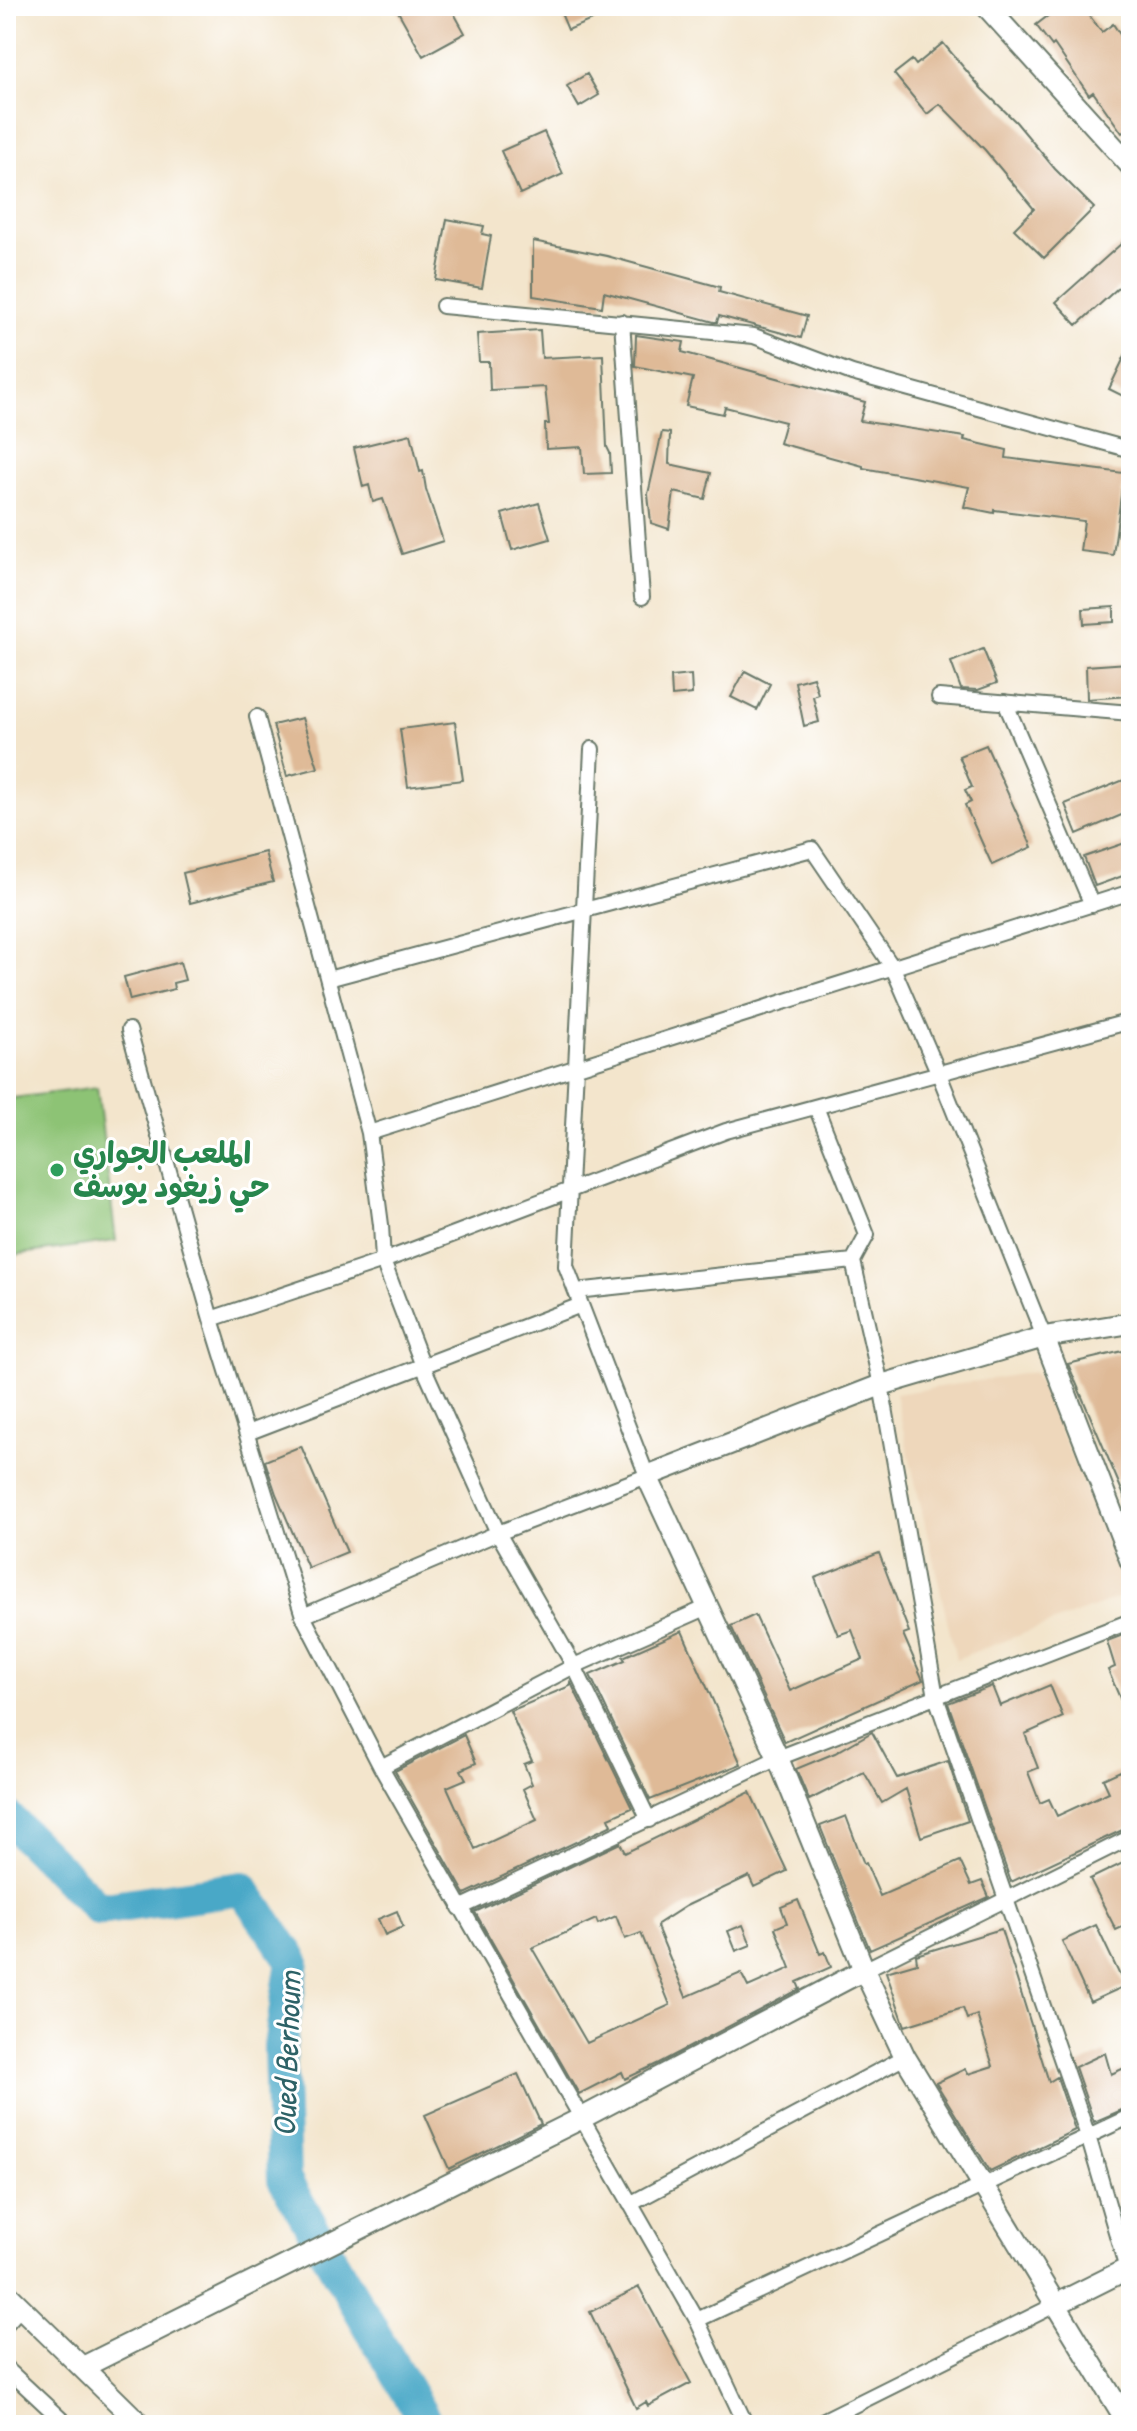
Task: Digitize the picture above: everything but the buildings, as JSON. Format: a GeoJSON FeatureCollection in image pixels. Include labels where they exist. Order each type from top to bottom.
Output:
{"type":"FeatureCollection","features":[{"type":"Feature","properties":{"kind":"street"},"geometry":{"type":"LineString","coordinates":[[986,6],[1131,166]]}},
{"type":"Feature","properties":{"kind":"street"},"geometry":{"type":"LineString","coordinates":[[443,306],[754,336],[852,373],[1131,450]]}},
{"type":"Feature","properties":{"kind":"street"},"geometry":{"type":"LineString","coordinates":[[622,322],[642,597]]}},
{"type":"Feature","properties":{"kind":"street"},"geometry":{"type":"LineString","coordinates":[[939,697],[1131,713]]}},
{"type":"Feature","properties":{"kind":"street"},"geometry":{"type":"LineString","coordinates":[[1005,702],[1092,905]]}},
{"type":"Feature","properties":{"kind":"street"},"geometry":{"type":"LineString","coordinates":[[257,717],[369,1133],[383,1261],[423,1366],[498,1533],[574,1666],[649,1820]]}},
{"type":"Feature","properties":{"kind":"street"},"geometry":{"type":"LineString","coordinates":[[592,749],[566,1266],[647,1476],[778,1758],[864,1970],[905,2057],[1129,2425]]}},
{"type":"Feature","properties":{"kind":"street"},"geometry":{"type":"LineString","coordinates":[[328,979],[812,849],[893,968],[939,1074],[1131,1562]]}},
{"type":"Feature","properties":{"kind":"street"},"geometry":{"type":"LineString","coordinates":[[369,1133],[1131,892]]}},
{"type":"Feature","properties":{"kind":"street"},"geometry":{"type":"LineString","coordinates":[[211,1319],[383,1261],[726,1131],[1131,1021]]}},
{"type":"Feature","properties":{"kind":"street"},"geometry":{"type":"LineString","coordinates":[[129,1030],[211,1319],[303,1616],[381,1767],[697,2320],[746,2425]]}},
{"type":"Feature","properties":{"kind":"street"},"geometry":{"type":"LineString","coordinates":[[816,1107],[867,1235],[853,1261],[881,1385],[936,1697],[1088,2136],[1129,2268],[823,2423]]}},
{"type":"Feature","properties":{"kind":"street"},"geometry":{"type":"LineString","coordinates":[[247,1433],[423,1366],[579,1298],[853,1261]]}},
{"type":"Feature","properties":{"kind":"street"},"geometry":{"type":"LineString","coordinates":[[303,1616],[498,1533],[881,1385],[1044,1337],[1131,1323]]}},
{"type":"Feature","properties":{"kind":"street"},"geometry":{"type":"LineString","coordinates":[[381,1767],[574,1666],[708,1607]]}},
{"type":"Feature","properties":{"kind":"street"},"geometry":{"type":"LineString","coordinates":[[460,1908],[778,1758],[1131,1621]]}},
{"type":"Feature","properties":{"kind":"street"},"geometry":{"type":"LineString","coordinates":[[83,2367],[580,2119],[864,1970],[1131,1837]]}},
{"type":"Feature","properties":{"kind":"street"},"geometry":{"type":"LineString","coordinates":[[630,2204],[905,2057]]}},
{"type":"Feature","properties":{"kind":"street"},"geometry":{"type":"LineString","coordinates":[[697,2320],[1131,2116]]}},
{"type":"Feature","properties":{"kind":"street"},"geometry":{"type":"LineString","coordinates":[[6,2324],[14,2300],[141,2425]]}},
{"type":"Feature","properties":{"kind":"street"},"geometry":{"type":"LineString","coordinates":[[6,2368],[67,2425]]}},
{"type":"Feature","properties":{"kind":"shaded area"},"geometry":{"type":"Polygon","coordinates":[[[1034,1372],[1131,1593],[956,1659],[895,1394],[1034,1372]]]}},
{"type":"Feature","properties":{"kind":"green space","name":"الملعب الجواري حي زيغود يوسف"},"geometry":{"type":"Polygon","coordinates":[[[97,1087],[116,1241],[6,1256],[6,1099],[97,1087]]]}},
{"type":"Feature","properties":{"kind":"waterway","name":"Oued Berhoum"},"geometry":{"type":"LineString","coordinates":[[6,1816],[99,1909],[242,1888],[293,1961],[280,2047],[284,2179],[427,2425]]}},
{"type":"Feature","properties":{"kind":"place","name":"الملعب الجواري حي زيغود يوسف"},"geometry":{"type":"Point","coordinates":[57,1170]}}]}
